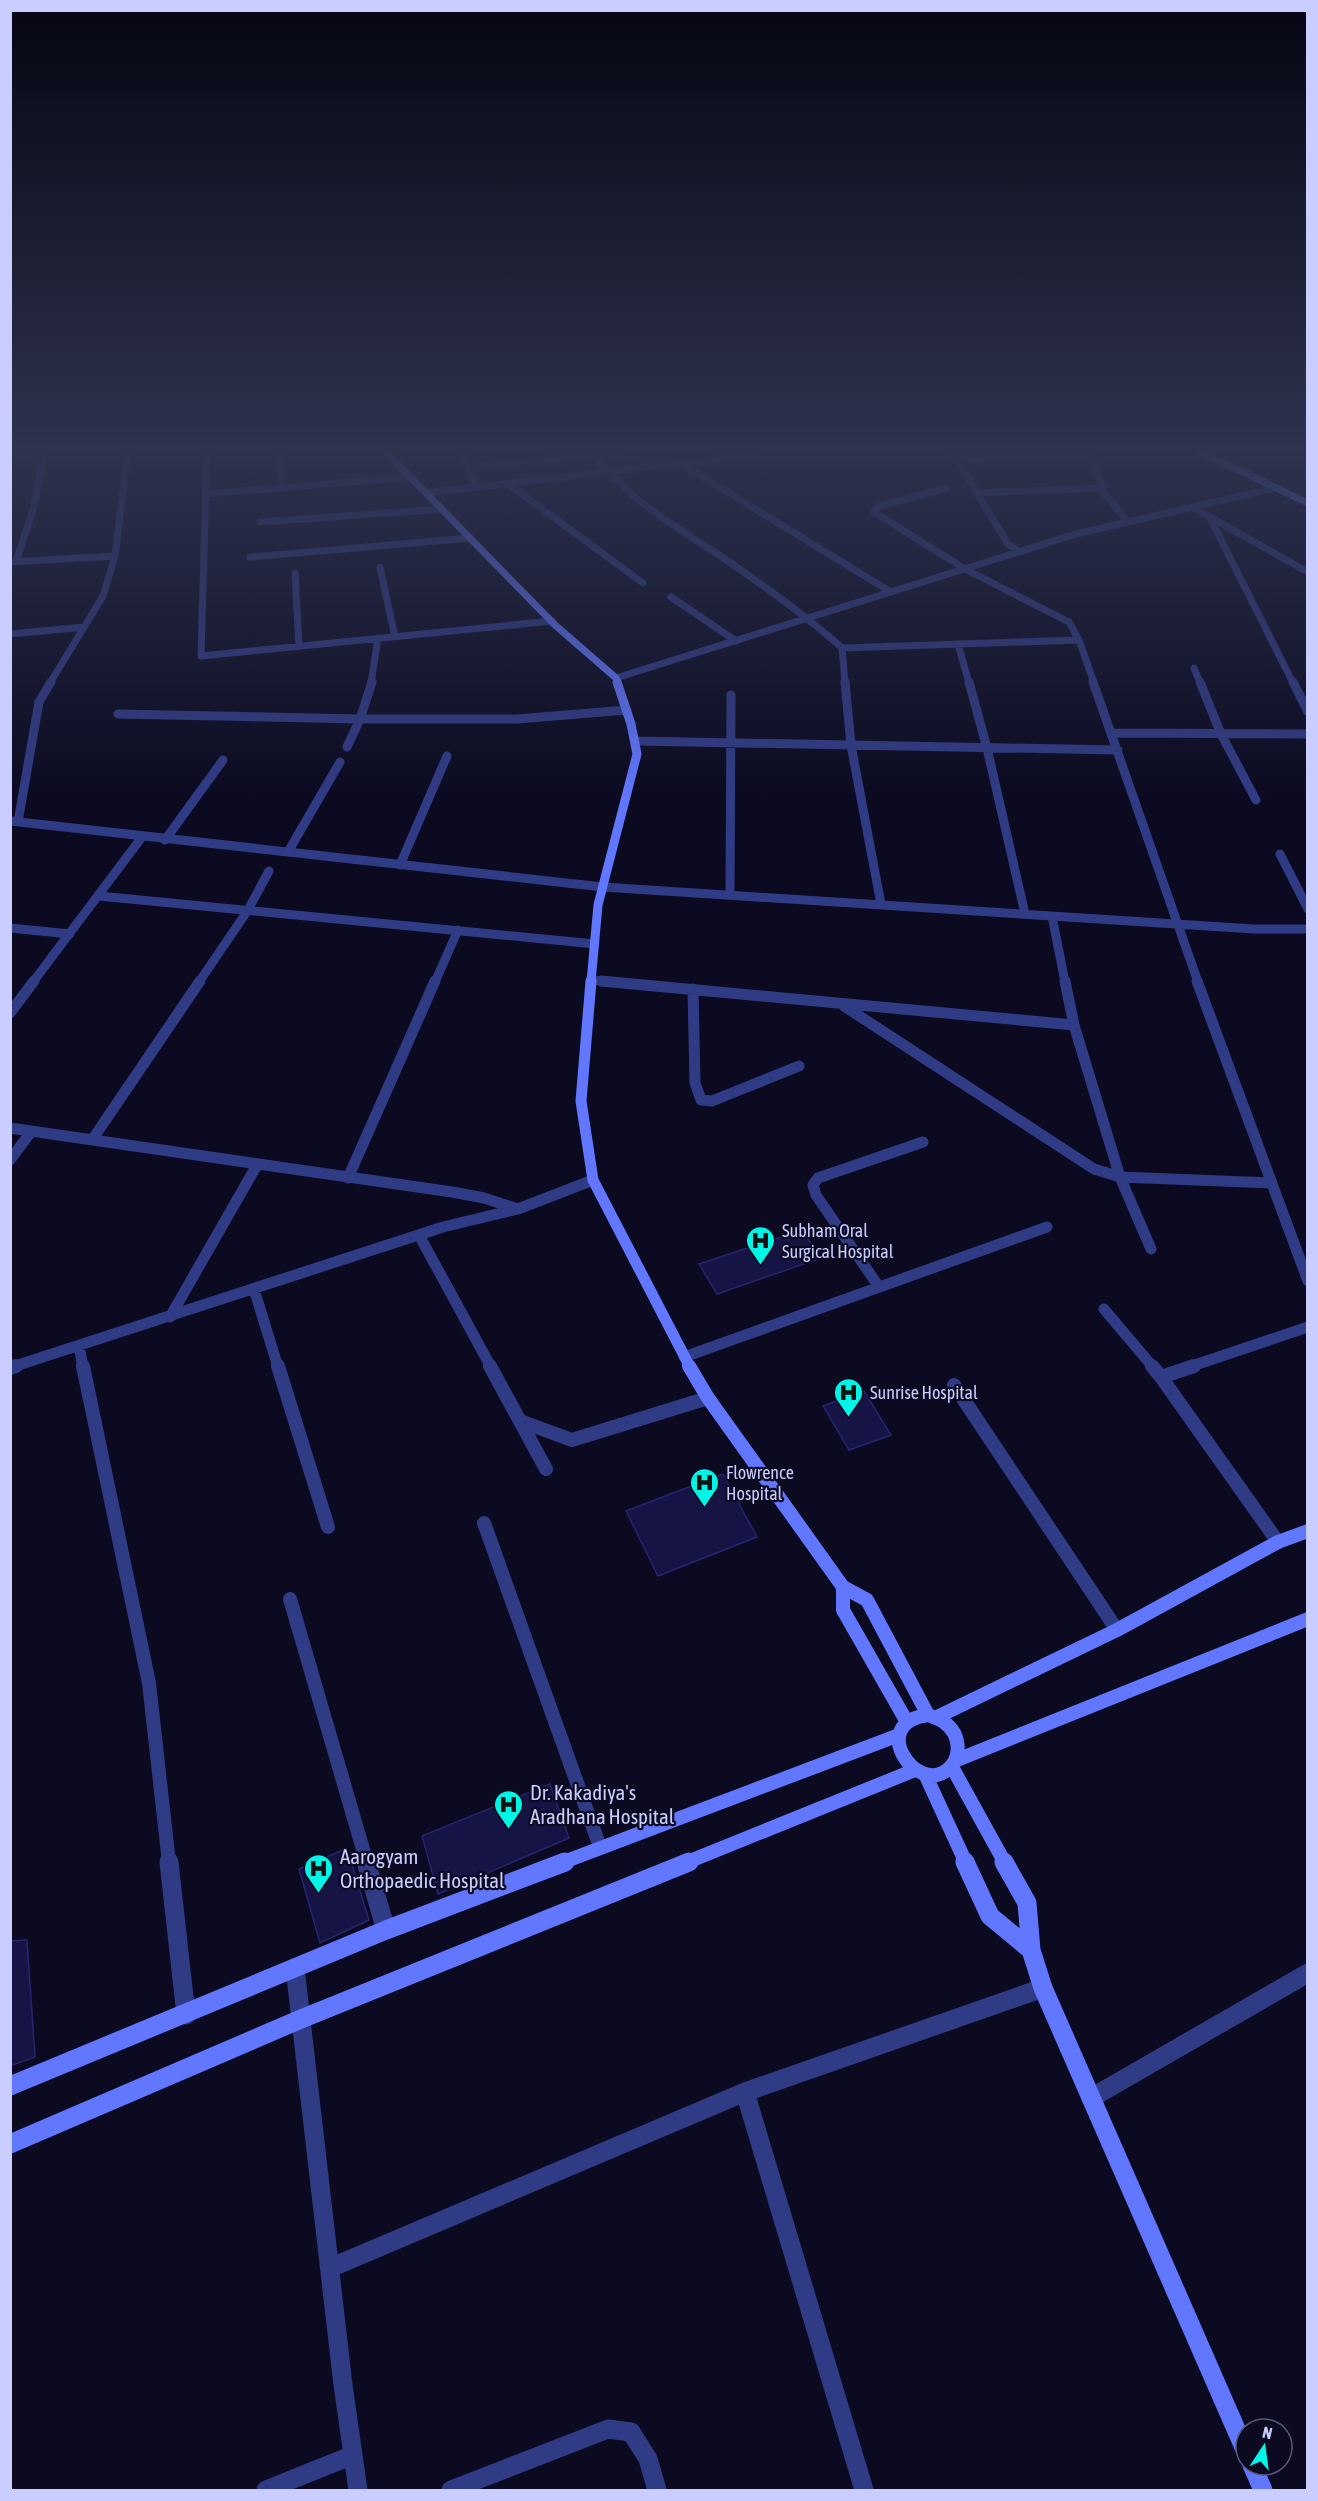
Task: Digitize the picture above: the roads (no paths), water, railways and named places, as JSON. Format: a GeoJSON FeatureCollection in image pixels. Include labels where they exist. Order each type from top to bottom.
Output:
{"type":"FeatureCollection","features":[{"type":"Feature","properties":{"kind":"main road"},"geometry":{"type":"LineString","coordinates":[[498,567],[552,621],[616,678],[627,710],[637,754],[598,905],[581,1101],[592,1180],[684,1357],[708,1398],[843,1587],[867,1600],[933,1716],[954,1731],[959,1750],[955,1763],[1027,1903],[1031,1950],[1043,1988],[1234,2424]]}},
{"type":"Feature","properties":{"kind":"main road"},"geometry":{"type":"LineString","coordinates":[[10,2086],[186,2015],[386,1930],[903,1728],[918,1716],[933,1716],[1117,1630],[1278,1542],[1308,1531]]}},
{"type":"Feature","properties":{"kind":"main road"},"geometry":{"type":"LineString","coordinates":[[843,1587],[843,1610],[903,1728],[902,1754],[920,1772],[990,1916],[1031,1950]]}},
{"type":"Feature","properties":{"kind":"main road"},"geometry":{"type":"LineString","coordinates":[[10,2144],[301,2019],[920,1772],[944,1773],[955,1763],[1308,1619]]}},
{"type":"Feature","properties":{"kind":"street"},"geometry":{"type":"LineString","coordinates":[[112,567],[103,596],[44,690],[39,702],[14,822],[603,886],[1176,924],[1308,929]]}},
{"type":"Feature","properties":{"kind":"street"},"geometry":{"type":"LineString","coordinates":[[204,567],[201,656],[552,621]]}},
{"type":"Feature","properties":{"kind":"street"},"geometry":{"type":"LineString","coordinates":[[380,567],[395,637]]}},
{"type":"Feature","properties":{"kind":"street"},"geometry":{"type":"LineString","coordinates":[[621,567],[643,583]]}},
{"type":"Feature","properties":{"kind":"street"},"geometry":{"type":"LineString","coordinates":[[735,567],[810,618],[842,648],[851,745],[881,904]]}},
{"type":"Feature","properties":{"kind":"street"},"geometry":{"type":"LineString","coordinates":[[850,567],[891,592]]}},
{"type":"Feature","properties":{"kind":"street"},"geometry":{"type":"LineString","coordinates":[[961,567],[1069,622],[1079,640],[1176,924],[1308,1281]]}},
{"type":"Feature","properties":{"kind":"street"},"geometry":{"type":"LineString","coordinates":[[616,678],[972,567]]}},
{"type":"Feature","properties":{"kind":"street"},"geometry":{"type":"LineString","coordinates":[[1235,567],[1308,712]]}},
{"type":"Feature","properties":{"kind":"street"},"geometry":{"type":"LineString","coordinates":[[295,573],[298,646]]}},
{"type":"Feature","properties":{"kind":"street"},"geometry":{"type":"LineString","coordinates":[[671,597],[736,641]]}},
{"type":"Feature","properties":{"kind":"street"},"geometry":{"type":"LineString","coordinates":[[10,634],[84,627]]}},
{"type":"Feature","properties":{"kind":"street"},"geometry":{"type":"LineString","coordinates":[[347,747],[360,719],[374,675],[378,638]]}},
{"type":"Feature","properties":{"kind":"street"},"geometry":{"type":"LineString","coordinates":[[842,648],[1079,640]]}},
{"type":"Feature","properties":{"kind":"street"},"geometry":{"type":"LineString","coordinates":[[958,644],[987,748],[1025,914]]}},
{"type":"Feature","properties":{"kind":"street"},"geometry":{"type":"LineString","coordinates":[[1194,668],[1221,734],[1256,800]]}},
{"type":"Feature","properties":{"kind":"street"},"geometry":{"type":"LineString","coordinates":[[730,895],[731,694]]}},
{"type":"Feature","properties":{"kind":"street"},"geometry":{"type":"LineString","coordinates":[[118,714],[360,719],[517,719],[627,710]]}},
{"type":"Feature","properties":{"kind":"street"},"geometry":{"type":"LineString","coordinates":[[1112,733],[1308,734]]}},
{"type":"Feature","properties":{"kind":"street"},"geometry":{"type":"LineString","coordinates":[[635,741],[1118,750]]}},
{"type":"Feature","properties":{"kind":"street"},"geometry":{"type":"LineString","coordinates":[[400,865],[447,756]]}},
{"type":"Feature","properties":{"kind":"street"},"geometry":{"type":"LineString","coordinates":[[165,840],[224,760]]}},
{"type":"Feature","properties":{"kind":"street"},"geometry":{"type":"LineString","coordinates":[[288,852],[340,762]]}},
{"type":"Feature","properties":{"kind":"street"},"geometry":{"type":"LineString","coordinates":[[10,1013],[142,837]]}},
{"type":"Feature","properties":{"kind":"street"},"geometry":{"type":"LineString","coordinates":[[1280,854],[1308,909]]}},
{"type":"Feature","properties":{"kind":"street"},"geometry":{"type":"LineString","coordinates":[[92,1140],[248,910],[269,871]]}},
{"type":"Feature","properties":{"kind":"street"},"geometry":{"type":"LineString","coordinates":[[99,896],[595,944]]}},
{"type":"Feature","properties":{"kind":"street"},"geometry":{"type":"LineString","coordinates":[[1052,916],[1074,1025],[1120,1177],[1152,1249]]}},
{"type":"Feature","properties":{"kind":"street"},"geometry":{"type":"LineString","coordinates":[[10,928],[70,934]]}},
{"type":"Feature","properties":{"kind":"street"},"geometry":{"type":"LineString","coordinates":[[348,1178],[458,930]]}},
{"type":"Feature","properties":{"kind":"street"},"geometry":{"type":"LineString","coordinates":[[592,980],[1074,1025]]}},
{"type":"Feature","properties":{"kind":"street"},"geometry":{"type":"LineString","coordinates":[[693,989],[695,1083],[702,1100],[712,1101],[799,1066]]}},
{"type":"Feature","properties":{"kind":"street"},"geometry":{"type":"LineString","coordinates":[[840,1003],[1094,1169],[1120,1177],[1272,1184]]}},
{"type":"Feature","properties":{"kind":"street"},"geometry":{"type":"LineString","coordinates":[[10,1128],[257,1166],[452,1192],[484,1198],[518,1209]]}},
{"type":"Feature","properties":{"kind":"street"},"geometry":{"type":"LineString","coordinates":[[10,1160],[31,1132]]}},
{"type":"Feature","properties":{"kind":"street"},"geometry":{"type":"LineString","coordinates":[[879,1287],[816,1195],[813,1185],[818,1178],[923,1142]]}},
{"type":"Feature","properties":{"kind":"street"},"geometry":{"type":"LineString","coordinates":[[170,1317],[257,1166]]}},
{"type":"Feature","properties":{"kind":"street"},"geometry":{"type":"LineString","coordinates":[[10,1368],[419,1235],[518,1209],[592,1180]]}},
{"type":"Feature","properties":{"kind":"street"},"geometry":{"type":"LineString","coordinates":[[684,1357],[1047,1227]]}},
{"type":"Feature","properties":{"kind":"street"},"geometry":{"type":"LineString","coordinates":[[419,1235],[546,1469]]}},
{"type":"Feature","properties":{"kind":"street"},"geometry":{"type":"LineString","coordinates":[[254,1289],[328,1527]]}},
{"type":"Feature","properties":{"kind":"street"},"geometry":{"type":"LineString","coordinates":[[1104,1309],[1161,1377],[1278,1542]]}},
{"type":"Feature","properties":{"kind":"street"},"geometry":{"type":"LineString","coordinates":[[1161,1377],[1308,1327]]}},
{"type":"Feature","properties":{"kind":"street"},"geometry":{"type":"LineString","coordinates":[[79,1346],[149,1683],[186,2015]]}},
{"type":"Feature","properties":{"kind":"street"},"geometry":{"type":"LineString","coordinates":[[954,1385],[1117,1630]]}},
{"type":"Feature","properties":{"kind":"street"},"geometry":{"type":"LineString","coordinates":[[520,1421],[572,1440],[708,1398]]}},
{"type":"Feature","properties":{"kind":"street"},"geometry":{"type":"LineString","coordinates":[[484,1522],[600,1847]]}},
{"type":"Feature","properties":{"kind":"street"},"geometry":{"type":"LineString","coordinates":[[290,1599],[386,1930]]}},
{"type":"Feature","properties":{"kind":"street"},"geometry":{"type":"LineString","coordinates":[[295,1968],[358,2490]]}},
{"type":"Feature","properties":{"kind":"street"},"geometry":{"type":"LineString","coordinates":[[1091,2098],[1308,1973]]}},
{"type":"Feature","properties":{"kind":"street"},"geometry":{"type":"LineString","coordinates":[[330,2268],[745,2092],[1043,1988]]}},
{"type":"Feature","properties":{"kind":"street"},"geometry":{"type":"LineString","coordinates":[[745,2092],[864,2490]]}},
{"type":"Feature","properties":{"kind":"street"},"geometry":{"type":"LineString","coordinates":[[451,2490],[608,2429],[631,2432],[648,2459],[657,2490]]}},
{"type":"Feature","properties":{"kind":"street"},"geometry":{"type":"LineString","coordinates":[[266,2490],[353,2455]]}},
{"type":"Feature","properties":{"kind":"place","name":"Subham Oral Surgical Hospital"},"geometry":{"type":"Point","coordinates":[761,1266]}},
{"type":"Feature","properties":{"kind":"place","name":"Sunrise Hospital"},"geometry":{"type":"Point","coordinates":[849,1418]}},
{"type":"Feature","properties":{"kind":"place","name":"Flowrence Hospital"},"geometry":{"type":"Point","coordinates":[705,1508]}},
{"type":"Feature","properties":{"kind":"place","name":"Dr. Kakadiya's Aradhana Hospital"},"geometry":{"type":"Point","coordinates":[509,1830]}},
{"type":"Feature","properties":{"kind":"place","name":"Aarogyam Orthopaedic Hospital"},"geometry":{"type":"Point","coordinates":[319,1894]}}]}
